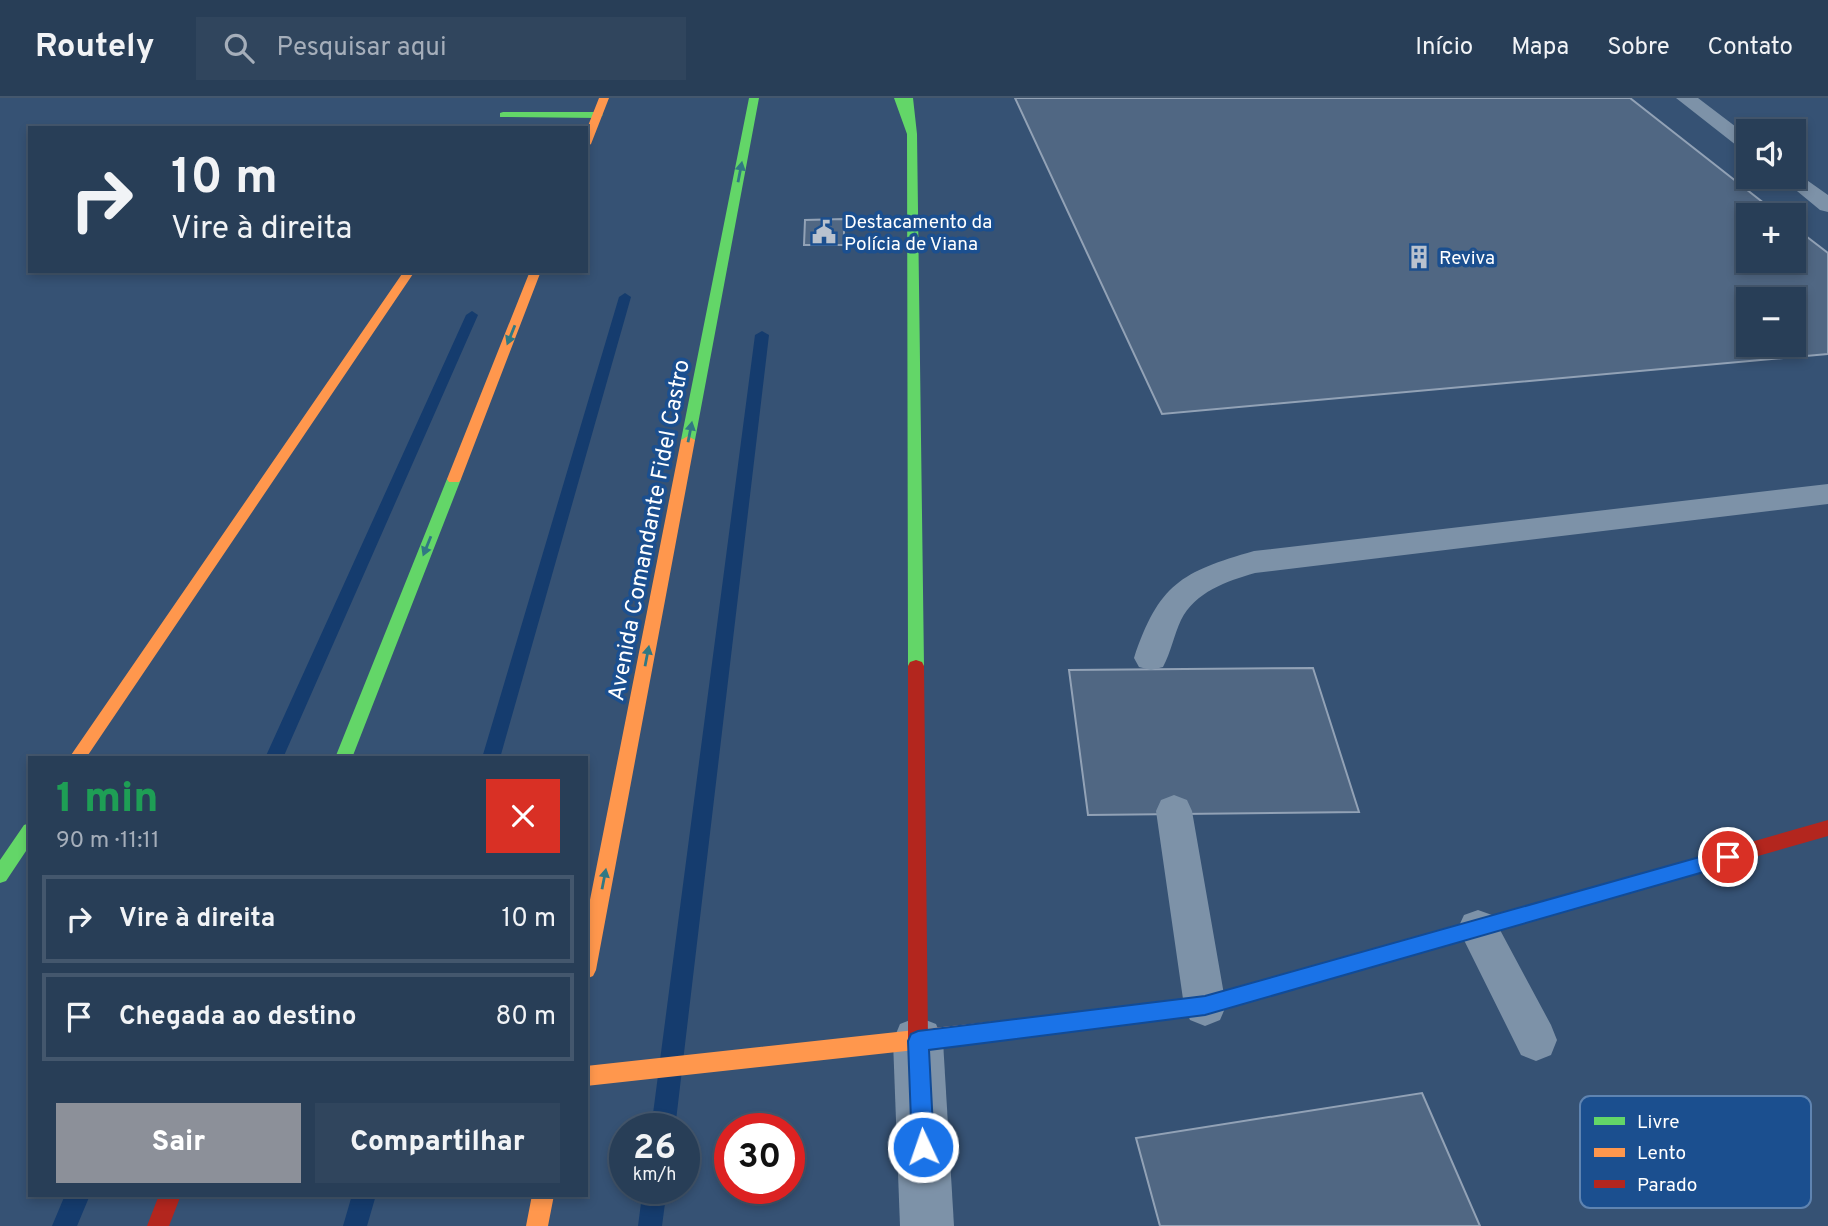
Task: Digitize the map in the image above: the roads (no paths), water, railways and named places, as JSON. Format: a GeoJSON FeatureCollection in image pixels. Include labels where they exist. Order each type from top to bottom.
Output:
{"type":"FeatureCollection","features":[{"type":"Feature","properties":{"kind":"main road"},"geometry":{"type":"LineString","coordinates":[[500,121],[512,98]]}},
{"type":"Feature","properties":{"kind":"main road"},"geometry":{"type":"LineString","coordinates":[[588,139],[604,98]]}},
{"type":"Feature","properties":{"kind":"main road"},"geometry":{"type":"LineString","coordinates":[[753,104],[774,98]]}},
{"type":"Feature","properties":{"kind":"main road"},"geometry":{"type":"LineString","coordinates":[[901,100],[912,134],[918,1041]]}},
{"type":"Feature","properties":{"kind":"main road","name":"Avenida Comandante Fidel Castro"},"geometry":{"type":"LineString","coordinates":[[588,960],[753,104]]}},
{"type":"Feature","properties":{"kind":"main road"},"geometry":{"type":"LineString","coordinates":[[500,121],[598,115]]}},
{"type":"Feature","properties":{"kind":"main road"},"geometry":{"type":"LineString","coordinates":[[78,756],[409,273]]}},
{"type":"Feature","properties":{"kind":"main road"},"geometry":{"type":"LineString","coordinates":[[344,756],[535,273]]}},
{"type":"Feature","properties":{"kind":"main road"},"geometry":{"type":"LineString","coordinates":[[588,1076],[918,1041],[1205,1006],[1828,828]]}},
{"type":"Feature","properties":{"kind":"main road"},"geometry":{"type":"LineString","coordinates":[[0,875],[28,833]]}},
{"type":"Feature","properties":{"kind":"main road"},"geometry":{"type":"LineString","coordinates":[[158,1226],[169,1197]]}},
{"type":"Feature","properties":{"kind":"main road"},"geometry":{"type":"LineString","coordinates":[[537,1226],[543,1197]]}},
{"type":"Feature","properties":{"kind":"street"},"geometry":{"type":"LineString","coordinates":[[918,1041],[927,1226]]}},
{"type":"Feature","properties":{"kind":"lane"},"geometry":{"type":"LineString","coordinates":[[1686,98],[1736,136]]}},
{"type":"Feature","properties":{"kind":"lane"},"geometry":{"type":"LineString","coordinates":[[1806,188],[1828,205]]}},
{"type":"Feature","properties":{"kind":"lane"},"geometry":{"type":"LineString","coordinates":[[1151,657],[1161,624],[1179,596],[1214,573],[1254,562],[1828,494]]}},
{"type":"Feature","properties":{"kind":"lane"},"geometry":{"type":"LineString","coordinates":[[1174,811],[1205,1006]]}},
{"type":"Feature","properties":{"kind":"lane"},"geometry":{"type":"LineString","coordinates":[[1478,928],[1536,1040]]}},
{"type":"Feature","properties":{"kind":"waterway"},"geometry":{"type":"LineString","coordinates":[[492,756],[625,297]]}},
{"type":"Feature","properties":{"kind":"waterway"},"geometry":{"type":"LineString","coordinates":[[275,756],[472,315]]}},
{"type":"Feature","properties":{"kind":"waterway"},"geometry":{"type":"LineString","coordinates":[[665,1113],[762,335]]}},
{"type":"Feature","properties":{"kind":"waterway"},"geometry":{"type":"LineString","coordinates":[[64,1226],[77,1197]]}},
{"type":"Feature","properties":{"kind":"waterway"},"geometry":{"type":"LineString","coordinates":[[355,1226],[363,1197]]}},
{"type":"Feature","properties":{"kind":"waterway"},"geometry":{"type":"LineString","coordinates":[[650,1226],[653,1204]]}},
{"type":"Feature","properties":{"kind":"place","name":"Destacamento da Polícia de Viana"},"geometry":{"type":"Point","coordinates":[824,232]}},
{"type":"Feature","properties":{"kind":"place","name":"Reviva"},"geometry":{"type":"Point","coordinates":[1419,257]}}]}
